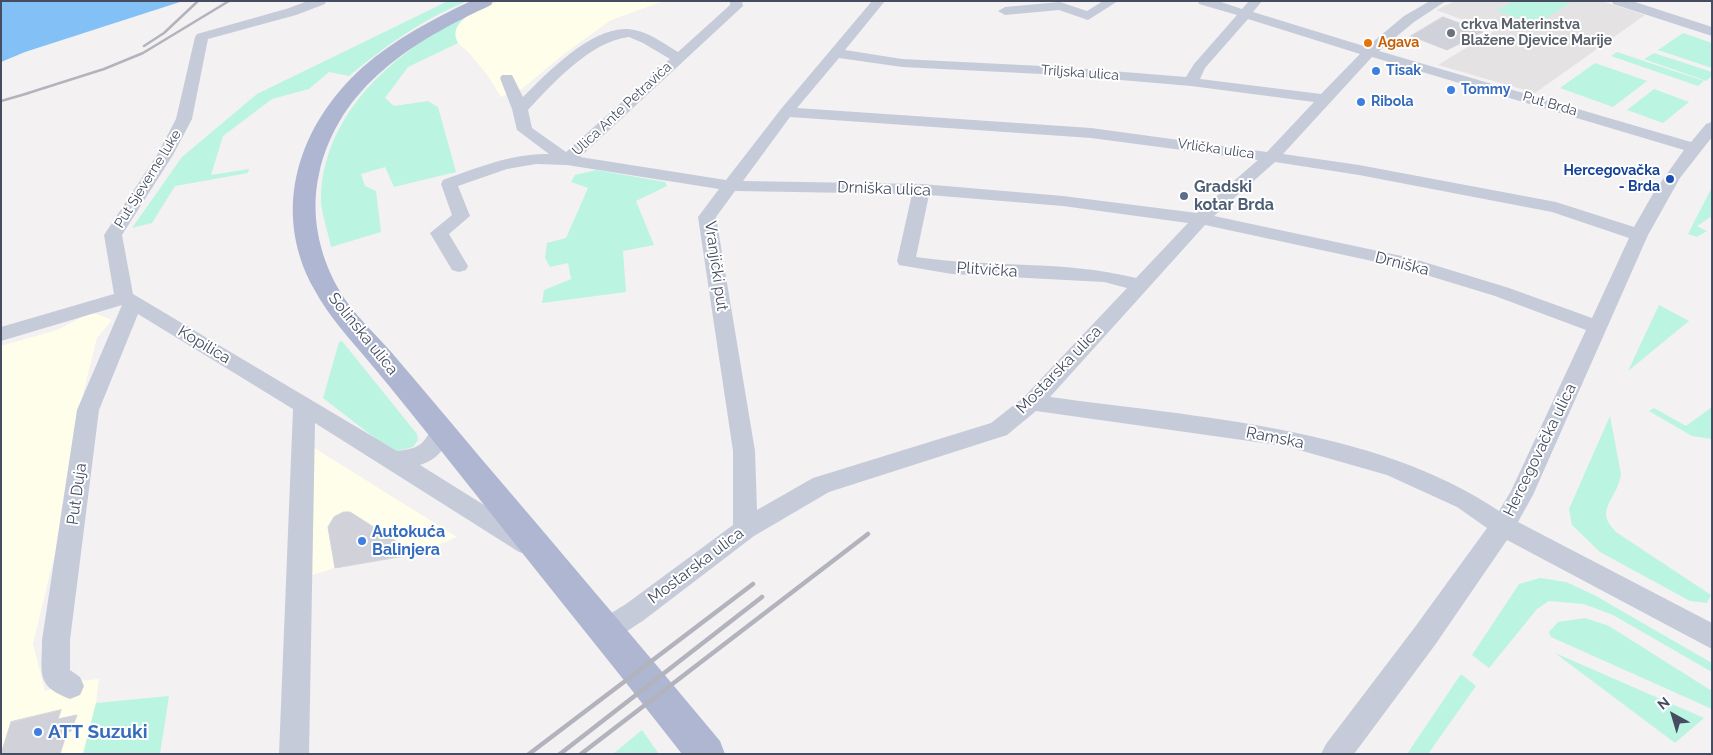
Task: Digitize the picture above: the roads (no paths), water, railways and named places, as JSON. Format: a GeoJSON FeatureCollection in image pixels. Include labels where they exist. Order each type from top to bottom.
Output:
{"type":"FeatureCollection","features":[{"type":"Feature","properties":{"kind":"main road","name":"Solinska ulica"},"geometry":{"type":"LineString","coordinates":[[486,1],[418,34],[376,65],[335,109],[313,149],[303,200],[305,234],[314,266],[334,304],[442,430],[706,754]]}},
{"type":"Feature","properties":{"kind":"street","name":"Put Sjeverne luke"},"geometry":{"type":"LineString","coordinates":[[128,299],[113,235],[165,155],[184,119],[202,37],[291,12],[320,1]]}},
{"type":"Feature","properties":{"kind":"street","name":"Vranjički put"},"geometry":{"type":"LineString","coordinates":[[746,529],[744,451],[707,217],[786,112],[879,1]]}},
{"type":"Feature","properties":{"kind":"street"},"geometry":{"type":"LineString","coordinates":[[1005,11],[1040,6],[1060,6],[1088,16],[1112,1]]}},
{"type":"Feature","properties":{"kind":"street","name":"Put Brda"},"geometry":{"type":"LineString","coordinates":[[1204,1],[1694,148]]}},
{"type":"Feature","properties":{"kind":"street"},"geometry":{"type":"LineString","coordinates":[[1191,82],[1199,67],[1256,1]]}},
{"type":"Feature","properties":{"kind":"street","name":"Mostarska ulica"},"geometry":{"type":"LineString","coordinates":[[612,640],[635,612],[746,529],[821,485],[999,429],[1032,403],[1201,219],[1271,156],[1370,52],[1409,19],[1440,1]]}},
{"type":"Feature","properties":{"kind":"street"},"geometry":{"type":"LineString","coordinates":[[1620,1],[1712,32]]}},
{"type":"Feature","properties":{"kind":"street","name":"Ulica Ante Petravića"},"geometry":{"type":"LineString","coordinates":[[459,266],[439,233],[461,216],[449,184],[503,165],[536,159],[567,160],[720,22],[736,6],[736,2]]}},
{"type":"Feature","properties":{"kind":"street","name":"Ulica Ante Petravića"},"geometry":{"type":"LineString","coordinates":[[520,109],[550,77],[610,35],[630,33],[678,58]]}},
{"type":"Feature","properties":{"kind":"street","name":"Triljska ulica"},"geometry":{"type":"LineString","coordinates":[[835,53],[902,63],[1062,71],[1191,82],[1324,99]]}},
{"type":"Feature","properties":{"kind":"street","name":"Ulica Ante Petravića"},"geometry":{"type":"LineString","coordinates":[[507,78],[520,109],[525,130],[567,160]]}},
{"type":"Feature","properties":{"kind":"street","name":"Vrlička ulica"},"geometry":{"type":"LineString","coordinates":[[786,112],[1091,133],[1271,156],[1359,170],[1556,207],[1639,235]]}},
{"type":"Feature","properties":{"kind":"street","name":"Hercegovačka ulica"},"geometry":{"type":"LineString","coordinates":[[1336,754],[1425,636],[1503,526],[1521,495],[1639,235],[1657,200],[1694,148],[1712,127]]}},
{"type":"Feature","properties":{"kind":"street","name":"Drniška ulica"},"geometry":{"type":"LineString","coordinates":[[567,160],[730,186],[922,189],[1063,201],[1201,219]]}},
{"type":"Feature","properties":{"kind":"street","name":"Plitvička"},"geometry":{"type":"LineString","coordinates":[[922,189],[906,260],[952,268],[1104,276],[1140,284]]}},
{"type":"Feature","properties":{"kind":"street","name":"Drniška"},"geometry":{"type":"LineString","coordinates":[[1201,219],[1404,262],[1502,292],[1598,327]]}},
{"type":"Feature","properties":{"kind":"street"},"geometry":{"type":"LineString","coordinates":[[1,334],[128,299]]}},
{"type":"Feature","properties":{"kind":"street","name":"Kopilica"},"geometry":{"type":"LineString","coordinates":[[128,299],[394,460],[543,555]]}},
{"type":"Feature","properties":{"kind":"street","name":"Put Duja"},"geometry":{"type":"LineString","coordinates":[[70,686],[56,677],[55,647],[88,410],[128,299]]}},
{"type":"Feature","properties":{"kind":"street","name":"Ramska"},"geometry":{"type":"LineString","coordinates":[[1032,403],[1285,438],[1393,468],[1465,500],[1503,526],[1712,637]]}},
{"type":"Feature","properties":{"kind":"street"},"geometry":{"type":"LineString","coordinates":[[294,754],[304,406]]}},
{"type":"Feature","properties":{"kind":"street"},"geometry":{"type":"LineString","coordinates":[[394,460],[421,456],[435,448],[442,430]]}},
{"type":"Feature","properties":{"kind":"water"},"geometry":{"type":"Polygon","coordinates":[[[1,1],[183,1],[25,52],[1,62],[1,1]]]}},
{"type":"Feature","properties":{"kind":"railway"},"geometry":{"type":"LineString","coordinates":[[144,46],[164,33],[198,1]]}},
{"type":"Feature","properties":{"kind":"railway"},"geometry":{"type":"LineString","coordinates":[[22,95],[104,69],[143,53],[229,1]]}},
{"type":"Feature","properties":{"kind":"railway"},"geometry":{"type":"LineString","coordinates":[[22,95],[29,93]]}},
{"type":"Feature","properties":{"kind":"railway"},"geometry":{"type":"LineString","coordinates":[[1,101],[22,95]]}},
{"type":"Feature","properties":{"kind":"railway"},"geometry":{"type":"LineString","coordinates":[[581,754],[868,534]]}},
{"type":"Feature","properties":{"kind":"railway"},"geometry":{"type":"LineString","coordinates":[[529,754],[753,584]]}},
{"type":"Feature","properties":{"kind":"railway"},"geometry":{"type":"LineString","coordinates":[[560,754],[762,597]]}},
{"type":"Feature","properties":{"kind":"place","name":"crkva Materinstva Blažene Djevice Marije"},"geometry":{"type":"Point","coordinates":[1451,33]}},
{"type":"Feature","properties":{"kind":"place","name":"Agava"},"geometry":{"type":"Point","coordinates":[1368,43]}},
{"type":"Feature","properties":{"kind":"place","name":"Tisak"},"geometry":{"type":"Point","coordinates":[1376,71]}},
{"type":"Feature","properties":{"kind":"place","name":"Tommy"},"geometry":{"type":"Point","coordinates":[1451,90]}},
{"type":"Feature","properties":{"kind":"place","name":"Ribola"},"geometry":{"type":"Point","coordinates":[1361,102]}},
{"type":"Feature","properties":{"kind":"place","name":"Hercegovačka - Brda"},"geometry":{"type":"Point","coordinates":[1670,179]}},
{"type":"Feature","properties":{"kind":"place","name":"Gradski kotar Brda"},"geometry":{"type":"Point","coordinates":[1184,196]}},
{"type":"Feature","properties":{"kind":"place","name":"Autokuća Balinjera"},"geometry":{"type":"Point","coordinates":[362,541]}},
{"type":"Feature","properties":{"kind":"place","name":"ATT Suzuki"},"geometry":{"type":"Point","coordinates":[38,732]}}]}
